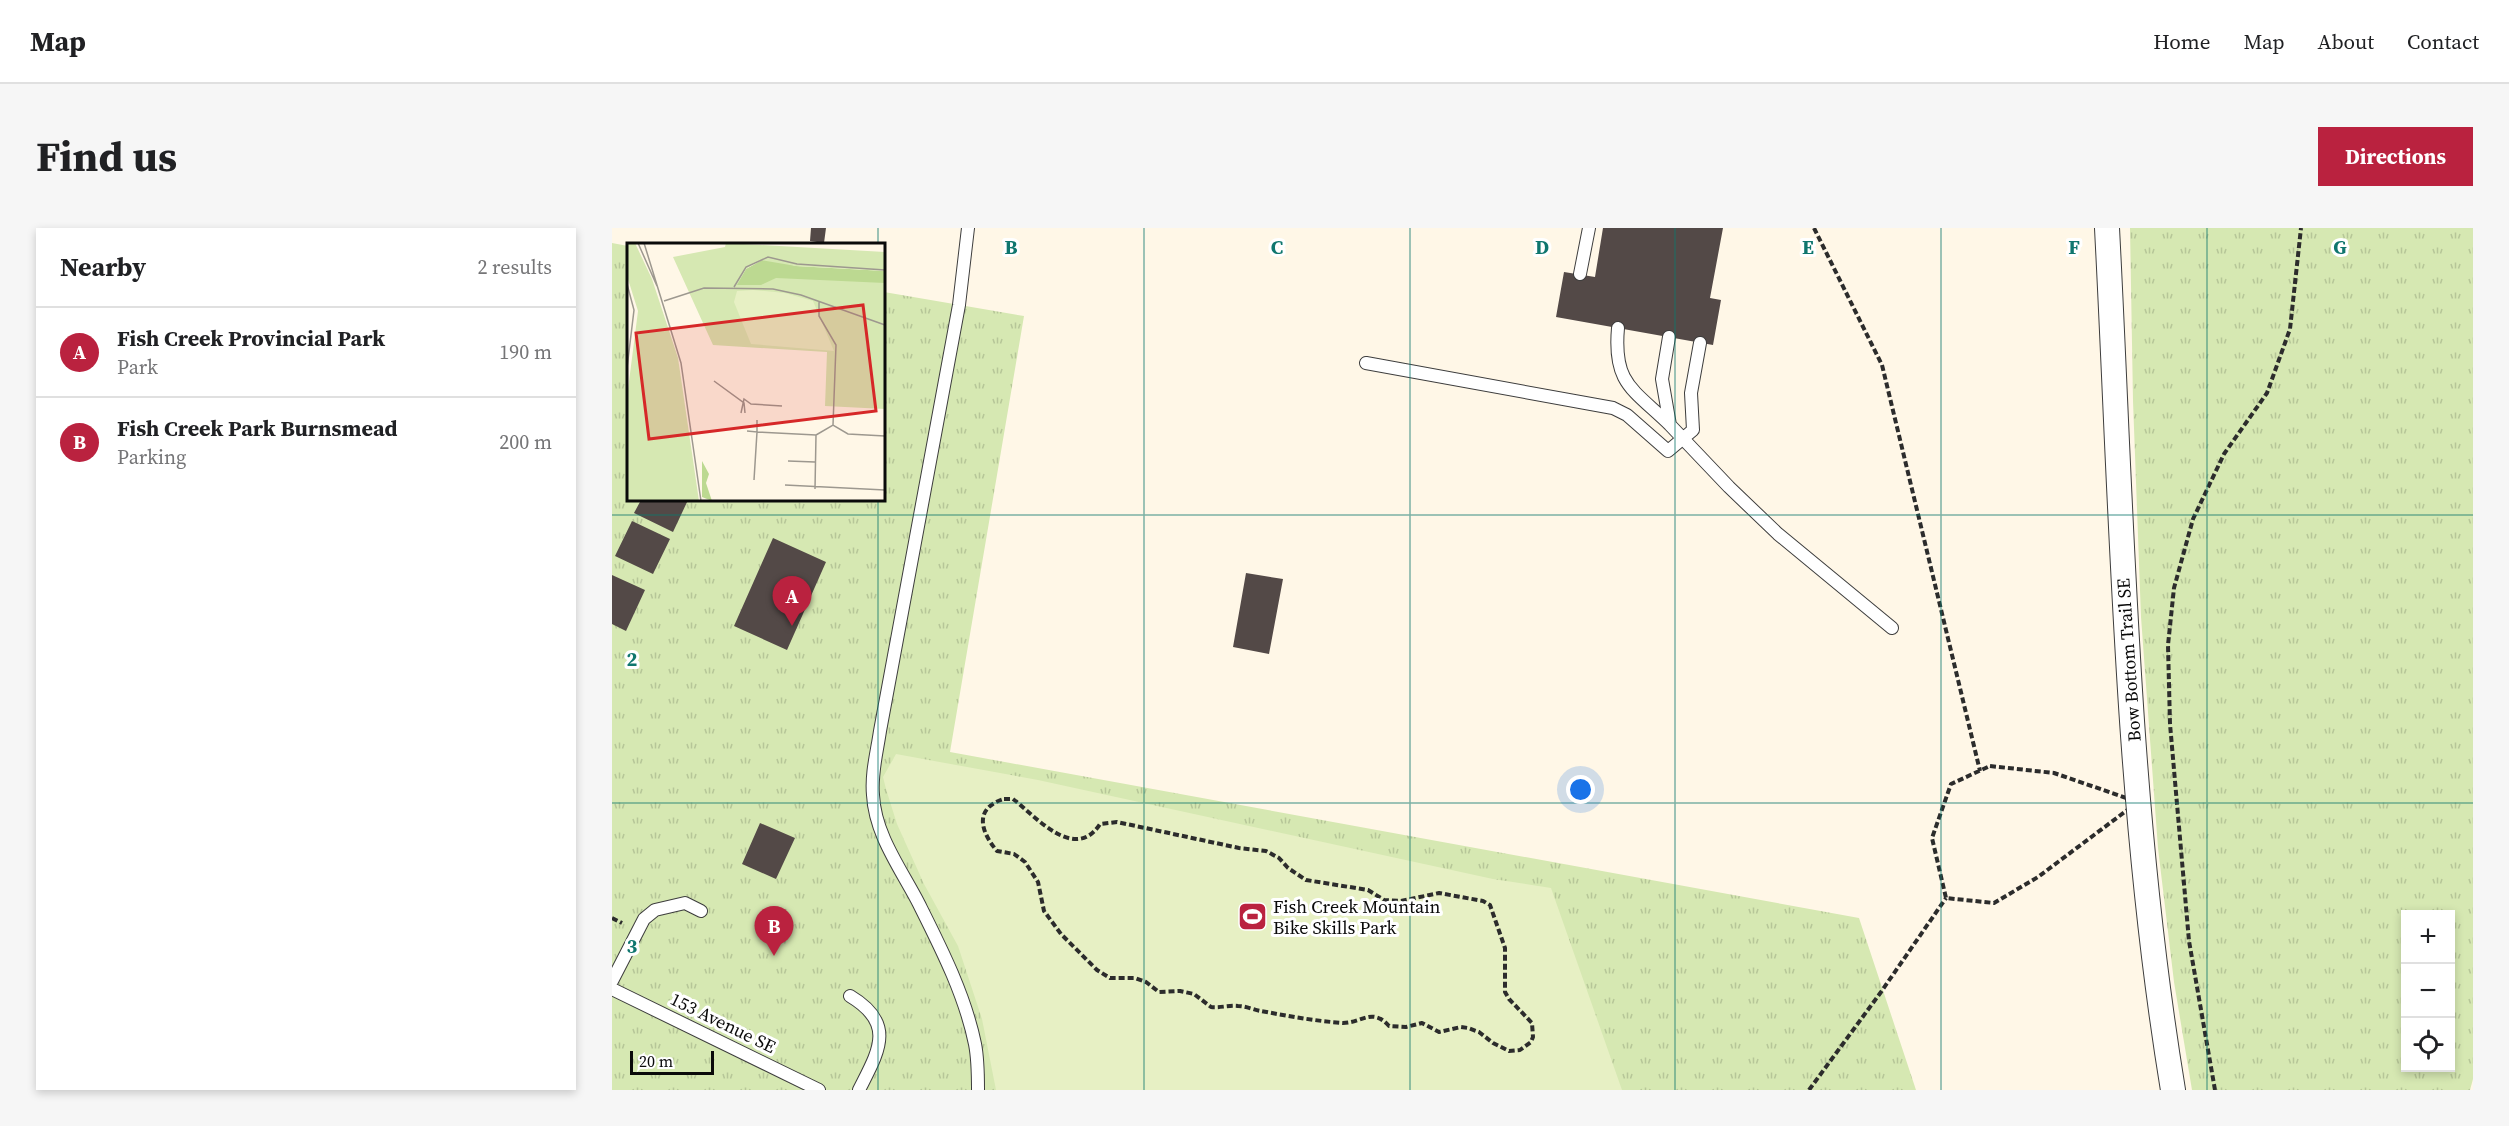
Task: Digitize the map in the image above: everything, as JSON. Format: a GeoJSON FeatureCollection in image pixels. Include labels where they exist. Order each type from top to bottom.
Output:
{"type":"FeatureCollection","features":[{"type":"Feature","properties":{"kind":"street","name":"Bow Bottom Trail SE"},"geometry":{"type":"LineString","coordinates":[[2107,228],[2138,802],[2152,936],[2173,1090]]}},
{"type":"Feature","properties":{"kind":"lane"},"geometry":{"type":"LineString","coordinates":[[968,228],[959,305],[880,731],[873,796],[879,824],[892,857],[923,913],[967,1011],[976,1047],[978,1090]]}},
{"type":"Feature","properties":{"kind":"lane"},"geometry":{"type":"LineString","coordinates":[[1580,274],[1589,228]]}},
{"type":"Feature","properties":{"kind":"lane"},"geometry":{"type":"LineString","coordinates":[[1618,328],[1616,353],[1618,368],[1625,381],[1778,534],[1892,628]]}},
{"type":"Feature","properties":{"kind":"lane"},"geometry":{"type":"LineString","coordinates":[[1669,338],[1662,379],[1670,425]]}},
{"type":"Feature","properties":{"kind":"lane"},"geometry":{"type":"LineString","coordinates":[[1366,363],[1613,408],[1627,415],[1668,451],[1693,430],[1692,393],[1700,343]]}},
{"type":"Feature","properties":{"kind":"lane"},"geometry":{"type":"LineString","coordinates":[[612,981],[644,919],[655,910],[685,903],[701,912]]}},
{"type":"Feature","properties":{"kind":"lane","name":"153 Avenue SE"},"geometry":{"type":"LineString","coordinates":[[612,989],[819,1090]]}},
{"type":"Feature","properties":{"kind":"lane"},"geometry":{"type":"LineString","coordinates":[[850,996],[862,1004],[874,1020],[882,1038],[859,1090]]}},
{"type":"Feature","properties":{"kind":"path"},"geometry":{"type":"LineString","coordinates":[[1814,228],[1882,365],[1980,771]]}},
{"type":"Feature","properties":{"kind":"path"},"geometry":{"type":"LineString","coordinates":[[2215,1090],[2189,941],[2170,724],[2168,645],[2174,588],[2193,519],[2224,454],[2266,393],[2290,329],[2301,228]]}},
{"type":"Feature","properties":{"kind":"path"},"geometry":{"type":"LineString","coordinates":[[1809,1090],[1881,993],[1946,898],[1932,838],[1951,784],[1990,766],[2054,773],[2138,802]]}},
{"type":"Feature","properties":{"kind":"path"},"geometry":{"type":"LineString","coordinates":[[1004,799],[1013,799],[1053,833],[1065,838],[1074,839],[1087,836],[1096,831],[1100,824],[1117,822],[1239,848],[1266,851],[1279,858],[1288,868],[1306,880],[1368,890],[1384,900],[1401,901],[1439,893],[1483,901],[1490,905],[1496,917],[1497,927],[1505,948],[1505,992],[1532,1023],[1533,1036],[1530,1042],[1520,1050],[1509,1050],[1468,1028],[1461,1027],[1439,1032],[1422,1023],[1406,1027],[1389,1026],[1383,1019],[1376,1017],[1341,1022],[1297,1017],[1238,1005],[1211,1007],[1194,994],[1180,991],[1159,992],[1146,982],[1135,978],[1110,978],[1088,963],[1044,911],[1038,882],[1025,862],[1014,854],[997,851],[992,845],[985,833],[983,823],[985,812],[990,804],[1004,799]]}},
{"type":"Feature","properties":{"kind":"path"},"geometry":{"type":"LineString","coordinates":[[1946,898],[1994,903],[2038,877],[2138,802]]}},
{"type":"Feature","properties":{"kind":"green space"},"geometry":{"type":"Polygon","coordinates":[[[2130,228],[2473,228],[2473,1079],[2470,1090],[2192,1090],[2174,982],[2158,848],[2141,617],[2133,401],[2130,228]]]}},
{"type":"Feature","properties":{"kind":"green space"},"geometry":{"type":"Polygon","coordinates":[[[612,243],[627,246],[627,501],[885,501],[885,292],[1024,316],[950,752],[1859,918],[1916,1090],[612,1090],[612,243]]]}},
{"type":"Feature","properties":{"kind":"green space","name":"Fish Creek Mountain Bike Skills Park"},"geometry":{"type":"Polygon","coordinates":[[[896,754],[1038,780],[1493,879],[1551,888],[1622,1090],[996,1090],[982,1019],[958,946],[924,884],[897,824],[886,789],[883,777],[896,754]]]}},
{"type":"Feature","properties":{"kind":"building"},"geometry":{"type":"Polygon","coordinates":[[[811,228],[826,228],[824,243],[810,241],[811,228]]]}},
{"type":"Feature","properties":{"kind":"building"},"geometry":{"type":"Polygon","coordinates":[[[1603,228],[1723,228],[1710,298],[1721,300],[1713,345],[1556,317],[1564,272],[1595,277],[1603,228]]]}},
{"type":"Feature","properties":{"kind":"building"},"geometry":{"type":"Polygon","coordinates":[[[640,501],[688,501],[673,532],[634,513],[640,501]]]}},
{"type":"Feature","properties":{"kind":"building"},"geometry":{"type":"Polygon","coordinates":[[[632,521],[670,539],[653,574],[615,556],[632,521]]]}},
{"type":"Feature","properties":{"kind":"building"},"geometry":{"type":"Polygon","coordinates":[[[773,538],[826,562],[787,650],[734,626],[773,538]]]}},
{"type":"Feature","properties":{"kind":"building"},"geometry":{"type":"Polygon","coordinates":[[[1246,573],[1283,579],[1269,654],[1233,647],[1246,573]]]}},
{"type":"Feature","properties":{"kind":"building"},"geometry":{"type":"Polygon","coordinates":[[[612,575],[645,590],[626,631],[612,624],[612,575]]]}},
{"type":"Feature","properties":{"kind":"building"},"geometry":{"type":"Polygon","coordinates":[[[760,823],[795,838],[776,879],[742,864],[760,823]]]}},
{"type":"Feature","properties":{"kind":"place","name":"Fish Creek Provincial Park"},"geometry":{"type":"Point","coordinates":[792,626]}},
{"type":"Feature","properties":{"kind":"place","name":"Fish Creek Mountain Bike Skills Park"},"geometry":{"type":"Point","coordinates":[1252,917]}},
{"type":"Feature","properties":{"kind":"place","name":"Fish Creek Park Burnsmead"},"geometry":{"type":"Point","coordinates":[774,956]}}]}
